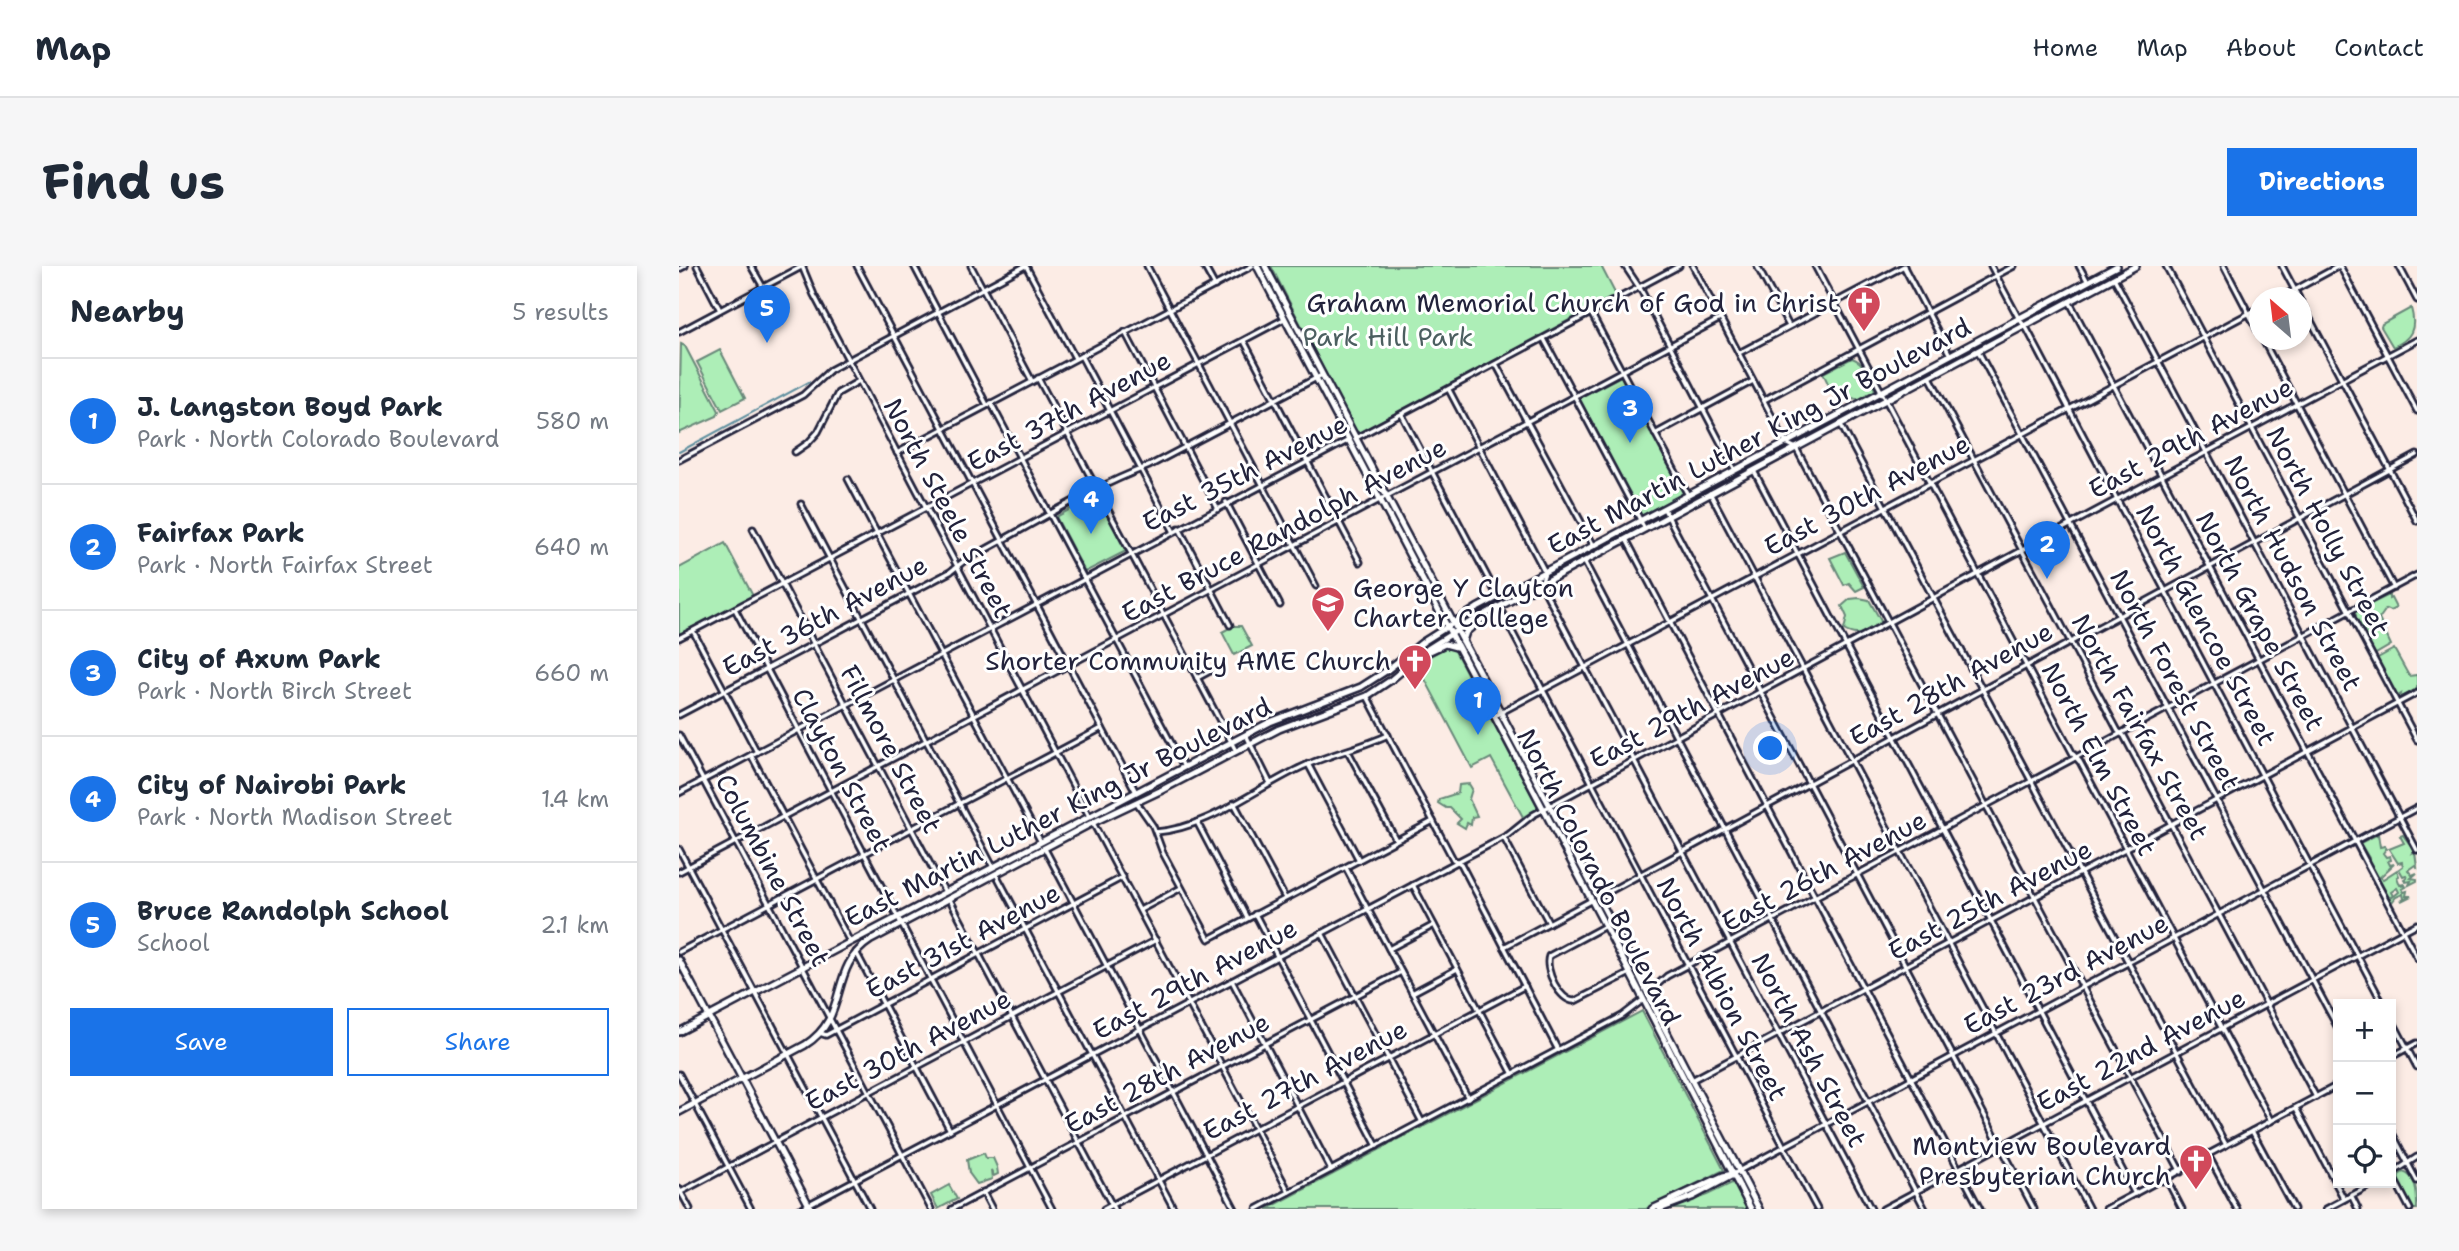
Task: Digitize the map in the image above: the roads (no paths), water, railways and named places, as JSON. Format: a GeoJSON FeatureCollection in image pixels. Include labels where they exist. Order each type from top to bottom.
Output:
{"type":"FeatureCollection","features":[{"type":"Feature","properties":{"kind":"main road","name":"North Colorado Boulevard"},"geometry":{"type":"LineString","coordinates":[[1254,266],[1543,809],[1648,993],[1692,1080],[1751,1209]]}},
{"type":"Feature","properties":{"kind":"main road","name":"North Colorado Boulevard"},"geometry":{"type":"LineString","coordinates":[[1265,266],[1550,806],[1595,899],[1605,926],[1643,1000],[1736,1173],[1759,1209]]}},
{"type":"Feature","properties":{"kind":"main road","name":"East Martin Luther King Jr Boulevard"},"geometry":{"type":"LineString","coordinates":[[679,1032],[1287,714],[1356,690],[1419,645],[1498,597],[1687,493],[2117,266]]}},
{"type":"Feature","properties":{"kind":"main road","name":"East Martin Luther King Jr Boulevard"},"geometry":{"type":"LineString","coordinates":[[856,952],[869,941],[901,923],[1093,822],[1138,804],[1290,723],[1367,696],[1450,634],[1496,608],[2136,266]]}},
{"type":"Feature","properties":{"kind":"main road"},"geometry":{"type":"LineString","coordinates":[[1462,641],[1466,632],[1496,608]]}},
{"type":"Feature","properties":{"kind":"main road"},"geometry":{"type":"LineString","coordinates":[[1412,661],[1445,644],[1452,644],[1459,651]]}},
{"type":"Feature","properties":{"kind":"main road","name":"East 31st Avenue"},"geometry":{"type":"LineString","coordinates":[[679,1112],[788,1055],[820,1033],[831,1020],[844,971],[856,952]]}},
{"type":"Feature","properties":{"kind":"main road"},"geometry":{"type":"LineString","coordinates":[[679,960],[810,1207]]}},
{"type":"Feature","properties":{"kind":"main road","name":"East 23rd Avenue"},"geometry":{"type":"LineString","coordinates":[[1652,1209],[1723,1176],[1736,1173]]}},
{"type":"Feature","properties":{"kind":"main road","name":"East 23rd Avenue"},"geometry":{"type":"LineString","coordinates":[[1660,1209],[1692,1197],[1736,1173]]}},
{"type":"Feature","properties":{"kind":"street"},"geometry":{"type":"LineString","coordinates":[[679,269],[685,266]]}},
{"type":"Feature","properties":{"kind":"street"},"geometry":{"type":"LineString","coordinates":[[697,266],[720,310]]}},
{"type":"Feature","properties":{"kind":"street"},"geometry":{"type":"LineString","coordinates":[[751,266],[762,288]]}},
{"type":"Feature","properties":{"kind":"street"},"geometry":{"type":"LineString","coordinates":[[679,332],[802,266]]}},
{"type":"Feature","properties":{"kind":"street","name":"North Steele Street"},"geometry":{"type":"LineString","coordinates":[[802,266],[814,295],[859,381],[1289,1192]]}},
{"type":"Feature","properties":{"kind":"street"},"geometry":{"type":"LineString","coordinates":[[857,266],[1136,792]]}},
{"type":"Feature","properties":{"kind":"street"},"geometry":{"type":"LineString","coordinates":[[914,266],[1020,458],[1184,767]]}},
{"type":"Feature","properties":{"kind":"street"},"geometry":{"type":"LineString","coordinates":[[971,266],[1032,381]]}},
{"type":"Feature","properties":{"kind":"street"},"geometry":{"type":"LineString","coordinates":[[679,460],[803,395],[824,374],[847,358],[1026,266],[1075,358]]}},
{"type":"Feature","properties":{"kind":"street"},"geometry":{"type":"LineString","coordinates":[[1147,266],[1316,586]]}},
{"type":"Feature","properties":{"kind":"street"},"geometry":{"type":"LineString","coordinates":[[1204,266],[1215,286]]}},
{"type":"Feature","properties":{"kind":"street"},"geometry":{"type":"LineString","coordinates":[[1238,266],[1241,272]]}},
{"type":"Feature","properties":{"kind":"street"},"geometry":{"type":"LineString","coordinates":[[897,453],[1254,266]]}},
{"type":"Feature","properties":{"kind":"street","name":"East 35th Avenue"},"geometry":{"type":"LineString","coordinates":[[679,793],[1178,527],[1306,460],[1402,415],[1679,266]]}},
{"type":"Feature","properties":{"kind":"street"},"geometry":{"type":"LineString","coordinates":[[1693,266],[1786,443],[1796,448],[2180,1170]]}},
{"type":"Feature","properties":{"kind":"street"},"geometry":{"type":"LineString","coordinates":[[1757,266],[1789,326]]}},
{"type":"Feature","properties":{"kind":"street","name":"North Elm Street"},"geometry":{"type":"LineString","coordinates":[[1815,266],[2271,1121]]}},
{"type":"Feature","properties":{"kind":"street"},"geometry":{"type":"LineString","coordinates":[[1739,354],[1904,266],[1951,355]]}},
{"type":"Feature","properties":{"kind":"street","name":"North Glencoe Street"},"geometry":{"type":"LineString","coordinates":[[1991,266],[2264,775],[2380,999]]}},
{"type":"Feature","properties":{"kind":"street"},"geometry":{"type":"LineString","coordinates":[[1764,402],[2014,266]]}},
{"type":"Feature","properties":{"kind":"street"},"geometry":{"type":"LineString","coordinates":[[2079,266],[2088,282]]}},
{"type":"Feature","properties":{"kind":"street","name":"North Holly Street"},"geometry":{"type":"LineString","coordinates":[[2166,266],[2417,740]]}},
{"type":"Feature","properties":{"kind":"street"},"geometry":{"type":"LineString","coordinates":[[2224,266],[2249,314]]}},
{"type":"Feature","properties":{"kind":"street"},"geometry":{"type":"LineString","coordinates":[[2282,266],[2293,287]]}},
{"type":"Feature","properties":{"kind":"street"},"geometry":{"type":"LineString","coordinates":[[2301,287],[2340,266],[2417,411]]}},
{"type":"Feature","properties":{"kind":"street"},"geometry":{"type":"LineString","coordinates":[[2399,266],[2417,300]]}},
{"type":"Feature","properties":{"kind":"street"},"geometry":{"type":"LineString","coordinates":[[1628,267],[1735,470]]}},
{"type":"Feature","properties":{"kind":"street","name":"North Hudson Street"},"geometry":{"type":"LineString","coordinates":[[2114,278],[2417,850]]}},
{"type":"Feature","properties":{"kind":"street","name":"North Grape Street"},"geometry":{"type":"LineString","coordinates":[[2069,301],[2417,958]]}},
{"type":"Feature","properties":{"kind":"street"},"geometry":{"type":"LineString","coordinates":[[1591,313],[1687,493]]}},
{"type":"Feature","properties":{"kind":"street","name":"East 30th Avenue"},"geometry":{"type":"LineString","coordinates":[[1494,716],[2249,314]]}},
{"type":"Feature","properties":{"kind":"street","name":"East 37th Avenue"},"geometry":{"type":"LineString","coordinates":[[679,638],[1291,316]]}},
{"type":"Feature","properties":{"kind":"street","name":"East Bruce Randolph Avenue"},"geometry":{"type":"LineString","coordinates":[[679,872],[1720,319]]}},
{"type":"Feature","properties":{"kind":"street"},"geometry":{"type":"LineString","coordinates":[[2312,323],[2417,521]]}},
{"type":"Feature","properties":{"kind":"street"},"geometry":{"type":"LineString","coordinates":[[1125,332],[1217,507]]}},
{"type":"Feature","properties":{"kind":"street"},"geometry":{"type":"LineString","coordinates":[[1544,338],[1645,529]]}},
{"type":"Feature","properties":{"kind":"street","name":"East 29th Avenue"},"geometry":{"type":"LineString","coordinates":[[800,1209],[810,1207],[855,1180],[1092,1054],[1504,839],[1527,818],[1543,809],[1593,785],[1933,598],[2417,340]]}},
{"type":"Feature","properties":{"kind":"street"},"geometry":{"type":"LineString","coordinates":[[1244,341],[1360,562]]}},
{"type":"Feature","properties":{"kind":"street"},"geometry":{"type":"LineString","coordinates":[[2268,350],[2394,588]]}},
{"type":"Feature","properties":{"kind":"street","name":"North Forest Street"},"geometry":{"type":"LineString","coordinates":[[1978,351],[2333,1018]]}},
{"type":"Feature","properties":{"kind":"street"},"geometry":{"type":"LineString","coordinates":[[1081,355],[1173,530]]}},
{"type":"Feature","properties":{"kind":"street"},"geometry":{"type":"LineString","coordinates":[[1496,364],[1594,545]]}},
{"type":"Feature","properties":{"kind":"street","name":"East 36th Avenue"},"geometry":{"type":"LineString","coordinates":[[679,715],[862,619],[1097,490],[1231,424],[1322,375]]}},
{"type":"Feature","properties":{"kind":"street","name":"North Fairfax Street"},"geometry":{"type":"LineString","coordinates":[[1930,377],[2316,1097]]}},
{"type":"Feature","properties":{"kind":"street"},"geometry":{"type":"LineString","coordinates":[[1038,378],[1236,751]]}},
{"type":"Feature","properties":{"kind":"street"},"geometry":{"type":"LineString","coordinates":[[795,452],[816,434],[836,396],[859,381]]}},
{"type":"Feature","properties":{"kind":"street"},"geometry":{"type":"LineString","coordinates":[[1655,434],[1753,381]]}},
{"type":"Feature","properties":{"kind":"street"},"geometry":{"type":"LineString","coordinates":[[1449,389],[1545,572],[1541,584]]}},
{"type":"Feature","properties":{"kind":"street"},"geometry":{"type":"LineString","coordinates":[[1402,415],[1498,597]]}},
{"type":"Feature","properties":{"kind":"street"},"geometry":{"type":"LineString","coordinates":[[1840,425],[2226,1145]]}},
{"type":"Feature","properties":{"kind":"street","name":"East 28th Avenue"},"geometry":{"type":"LineString","coordinates":[[1504,947],[2417,455]]}},
{"type":"Feature","properties":{"kind":"street"},"geometry":{"type":"LineString","coordinates":[[1754,472],[2135,1194]]}},
{"type":"Feature","properties":{"kind":"street"},"geometry":{"type":"LineString","coordinates":[[848,479],[1235,1209]]}},
{"type":"Feature","properties":{"kind":"street"},"geometry":{"type":"LineString","coordinates":[[1711,495],[2089,1209]]}},
{"type":"Feature","properties":{"kind":"street"},"geometry":{"type":"LineString","coordinates":[[1226,502],[1280,604]]}},
{"type":"Feature","properties":{"kind":"street"},"geometry":{"type":"LineString","coordinates":[[801,504],[993,867]]}},
{"type":"Feature","properties":{"kind":"street"},"geometry":{"type":"LineString","coordinates":[[1664,508],[2034,1209]]}},
{"type":"Feature","properties":{"kind":"street"},"geometry":{"type":"LineString","coordinates":[[1178,527],[1230,625]]}},
{"type":"Feature","properties":{"kind":"street","name":"Fillmore Street"},"geometry":{"type":"LineString","coordinates":[[753,529],[1113,1207]]}},
{"type":"Feature","properties":{"kind":"street"},"geometry":{"type":"LineString","coordinates":[[1626,539],[1980,1209]]}},
{"type":"Feature","properties":{"kind":"street"},"geometry":{"type":"LineString","coordinates":[[1584,561],[1925,1209]]}},
{"type":"Feature","properties":{"kind":"street","name":"East 26th Avenue"},"geometry":{"type":"LineString","coordinates":[[1257,1209],[1622,1016],[1643,1000],[1659,982],[1688,965],[2417,575]]}},
{"type":"Feature","properties":{"kind":"street","name":"North Ash Street"},"geometry":{"type":"LineString","coordinates":[[1541,584],[1871,1209]]}},
{"type":"Feature","properties":{"kind":"street","name":"North Albion Street"},"geometry":{"type":"LineString","coordinates":[[1496,608],[1543,691],[1817,1209]]}},
{"type":"Feature","properties":{"kind":"street","name":"Clayton Street"},"geometry":{"type":"LineString","coordinates":[[735,609],[1052,1209]]}},
{"type":"Feature","properties":{"kind":"street"},"geometry":{"type":"LineString","coordinates":[[693,631],[757,752]]}},
{"type":"Feature","properties":{"kind":"street"},"geometry":{"type":"LineString","coordinates":[[1197,678],[1221,665]]}},
{"type":"Feature","properties":{"kind":"street","name":"East 25th Avenue"},"geometry":{"type":"LineString","coordinates":[[1692,1080],[2417,693]]}},
{"type":"Feature","properties":{"kind":"street"},"geometry":{"type":"LineString","coordinates":[[1367,696],[1453,859],[1461,864],[1558,1050]]}},
{"type":"Feature","properties":{"kind":"street"},"geometry":{"type":"LineString","coordinates":[[679,952],[1102,728]]}},
{"type":"Feature","properties":{"kind":"street","name":"Columbine Street"},"geometry":{"type":"LineString","coordinates":[[679,735],[931,1209]]}},
{"type":"Feature","properties":{"kind":"street"},"geometry":{"type":"LineString","coordinates":[[1246,735],[1271,783]]}},
{"type":"Feature","properties":{"kind":"street"},"geometry":{"type":"LineString","coordinates":[[1156,832],[1181,829],[1308,764],[1348,752],[1388,735]]}},
{"type":"Feature","properties":{"kind":"street"},"geometry":{"type":"LineString","coordinates":[[1348,752],[1396,840]]}},
{"type":"Feature","properties":{"kind":"street"},"geometry":{"type":"LineString","coordinates":[[751,755],[850,942]]}},
{"type":"Feature","properties":{"kind":"street"},"geometry":{"type":"LineString","coordinates":[[1308,764],[1359,860]]}},
{"type":"Feature","properties":{"kind":"street"},"geometry":{"type":"LineString","coordinates":[[1234,803],[1285,898]]}},
{"type":"Feature","properties":{"kind":"street"},"geometry":{"type":"LineString","coordinates":[[1138,804],[1156,832],[1163,853],[1209,939],[1433,821]]}},
{"type":"Feature","properties":{"kind":"street","name":"East 23rd Avenue"},"geometry":{"type":"LineString","coordinates":[[1736,1173],[2417,808]]}},
{"type":"Feature","properties":{"kind":"street"},"geometry":{"type":"LineString","coordinates":[[1197,822],[1248,918]]}},
{"type":"Feature","properties":{"kind":"street"},"geometry":{"type":"LineString","coordinates":[[1504,839],[1549,923]]}},
{"type":"Feature","properties":{"kind":"street"},"geometry":{"type":"LineString","coordinates":[[679,849],[870,1209]]}},
{"type":"Feature","properties":{"kind":"street"},"geometry":{"type":"LineString","coordinates":[[1345,867],[1468,1098]]}},
{"type":"Feature","properties":{"kind":"street"},"geometry":{"type":"LineString","coordinates":[[996,873],[1174,1209]]}},
{"type":"Feature","properties":{"kind":"street","name":"East 31st Avenue"},"geometry":{"type":"LineString","coordinates":[[820,1033],[825,1035],[836,1030],[1123,877]]}},
{"type":"Feature","properties":{"kind":"street"},"geometry":{"type":"LineString","coordinates":[[1413,885],[1513,1074]]}},
{"type":"Feature","properties":{"kind":"street"},"geometry":{"type":"LineString","coordinates":[[1140,910],[1182,887]]}},
{"type":"Feature","properties":{"kind":"street"},"geometry":{"type":"LineString","coordinates":[[1255,914],[1377,1146]]}},
{"type":"Feature","properties":{"kind":"street","name":"East 22nd Avenue"},"geometry":{"type":"LineString","coordinates":[[1883,1209],[2417,924]]}},
{"type":"Feature","properties":{"kind":"street"},"geometry":{"type":"LineString","coordinates":[[1389,949],[1434,925]]}},
{"type":"Feature","properties":{"kind":"street"},"geometry":{"type":"LineString","coordinates":[[1605,926],[1549,956],[1548,967],[1557,987],[1566,999],[1576,1001],[1630,973]]}},
{"type":"Feature","properties":{"kind":"street"},"geometry":{"type":"LineString","coordinates":[[1322,933],[1422,1122]]}},
{"type":"Feature","properties":{"kind":"street","name":"East 30th Avenue"},"geometry":{"type":"LineString","coordinates":[[680,1192],[1156,940]]}},
{"type":"Feature","properties":{"kind":"street"},"geometry":{"type":"LineString","coordinates":[[856,952],[950,1130]]}},
{"type":"Feature","properties":{"kind":"street"},"geometry":{"type":"LineString","coordinates":[[1412,993],[1457,969]]}},
{"type":"Feature","properties":{"kind":"street","name":"East 28th Avenue"},"geometry":{"type":"LineString","coordinates":[[952,1209],[1401,972]]}},
{"type":"Feature","properties":{"kind":"street"},"geometry":{"type":"LineString","coordinates":[[1232,981],[1331,1170]]}},
{"type":"Feature","properties":{"kind":"street","name":"East 27th Avenue"},"geometry":{"type":"LineString","coordinates":[[1104,1209],[1113,1207],[1206,1154],[1525,986]]}},
{"type":"Feature","properties":{"kind":"street"},"geometry":{"type":"LineString","coordinates":[[2396,1028],[2417,1067]]}},
{"type":"Feature","properties":{"kind":"street"},"geometry":{"type":"LineString","coordinates":[[2396,1054],[2417,1043]]}},
{"type":"Feature","properties":{"kind":"street"},"geometry":{"type":"LineString","coordinates":[[679,1074],[751,1209]]}},
{"type":"Feature","properties":{"kind":"street"},"geometry":{"type":"LineString","coordinates":[[2106,1209],[2333,1088]]}},
{"type":"Feature","properties":{"kind":"street"},"geometry":{"type":"LineString","coordinates":[[2296,1108],[2344,1199]]}},
{"type":"Feature","properties":{"kind":"street"},"geometry":{"type":"LineString","coordinates":[[2252,1131],[2294,1209]]}},
{"type":"Feature","properties":{"kind":"street"},"geometry":{"type":"LineString","coordinates":[[2396,1141],[2417,1181]]}},
{"type":"Feature","properties":{"kind":"street"},"geometry":{"type":"LineString","coordinates":[[2208,1155],[2237,1209]]}},
{"type":"Feature","properties":{"kind":"street"},"geometry":{"type":"LineString","coordinates":[[2396,1170],[2417,1157]]}},
{"type":"Feature","properties":{"kind":"street"},"geometry":{"type":"LineString","coordinates":[[2166,1178],[2182,1209]]}},
{"type":"Feature","properties":{"kind":"street"},"geometry":{"type":"LineString","coordinates":[[2396,1183],[2410,1209]]}},
{"type":"Feature","properties":{"kind":"street"},"geometry":{"type":"LineString","coordinates":[[2326,1209],[2365,1188]]}},
{"type":"Feature","properties":{"kind":"street"},"geometry":{"type":"LineString","coordinates":[[680,1192],[690,1209]]}},
{"type":"Feature","properties":{"kind":"street"},"geometry":{"type":"LineString","coordinates":[[983,1192],[992,1209]]}},
{"type":"Feature","properties":{"kind":"street"},"geometry":{"type":"LineString","coordinates":[[2351,1195],[2358,1209]]}},
{"type":"Feature","properties":{"kind":"waterway"},"geometry":{"type":"LineString","coordinates":[[679,452],[809,382]]}},
{"type":"Feature","properties":{"kind":"place","name":"Graham Memorial Church of God in Christ"},"geometry":{"type":"Point","coordinates":[1864,333]}},
{"type":"Feature","properties":{"kind":"place","name":"Bruce Randolph School"},"geometry":{"type":"Point","coordinates":[767,343]}},
{"type":"Feature","properties":{"kind":"place","name":"City of Axum Park"},"geometry":{"type":"Point","coordinates":[1630,443]}},
{"type":"Feature","properties":{"kind":"place","name":"City of Nairobi Park"},"geometry":{"type":"Point","coordinates":[1091,534]}},
{"type":"Feature","properties":{"kind":"place","name":"Fairfax Park"},"geometry":{"type":"Point","coordinates":[2047,579]}},
{"type":"Feature","properties":{"kind":"place","name":"George Y Clayton Charter College"},"geometry":{"type":"Point","coordinates":[1328,633]}},
{"type":"Feature","properties":{"kind":"place","name":"Shorter Community AME Church"},"geometry":{"type":"Point","coordinates":[1415,691]}},
{"type":"Feature","properties":{"kind":"place","name":"J. Langston Boyd Park"},"geometry":{"type":"Point","coordinates":[1478,735]}},
{"type":"Feature","properties":{"kind":"place","name":"Montview Boulevard Presbyterian Church"},"geometry":{"type":"Point","coordinates":[2196,1191]}},
{"type":"Feature","properties":{"kind":"park label","name":"Park Hill Park"},"geometry":{"type":"Point","coordinates":[1388,337]}}]}
